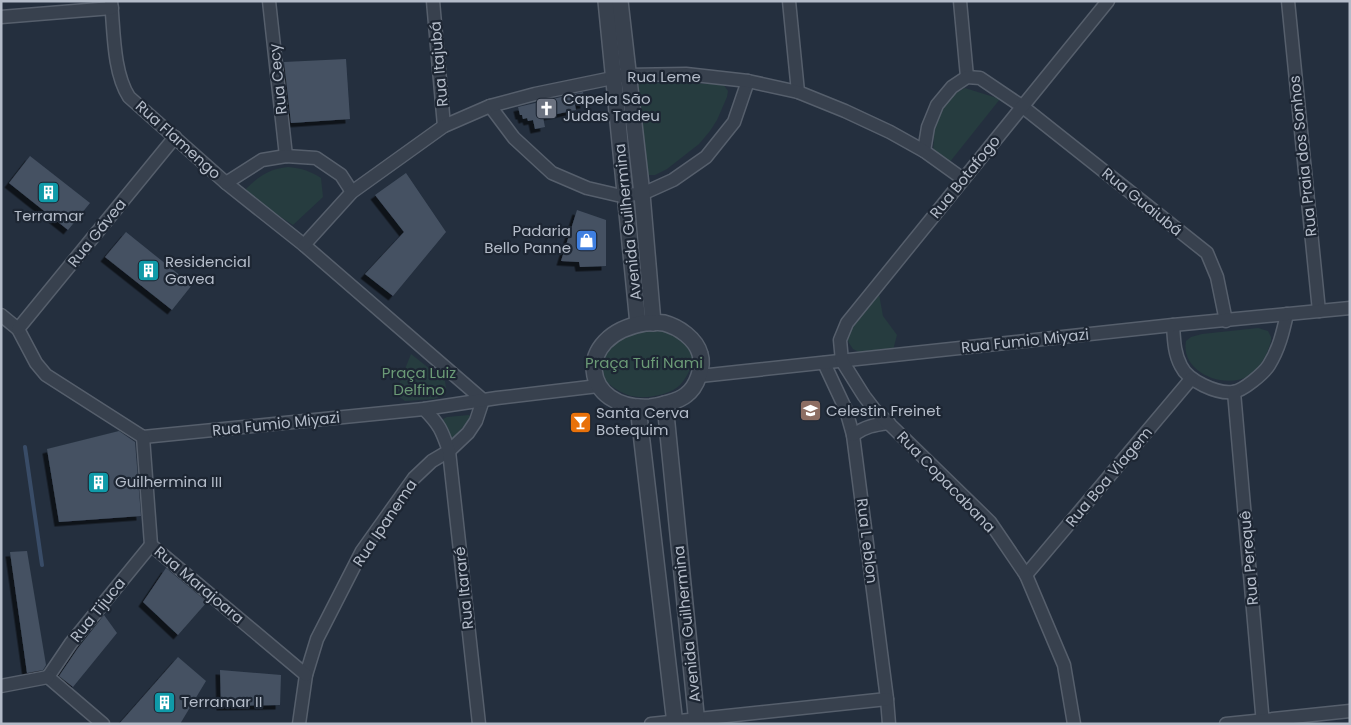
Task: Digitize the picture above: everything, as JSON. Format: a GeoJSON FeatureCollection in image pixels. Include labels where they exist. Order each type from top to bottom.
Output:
{"type":"FeatureCollection","features":[{"type":"Feature","properties":{"kind":"street","name":"Rua Cecy"},"geometry":{"type":"LineString","coordinates":[[269,1],[286,156]]}},
{"type":"Feature","properties":{"kind":"street","name":"Rua Itajubá"},"geometry":{"type":"LineString","coordinates":[[433,1],[444,126]]}},
{"type":"Feature","properties":{"kind":"street","name":"Avenida Guilhermina"},"geometry":{"type":"LineString","coordinates":[[606,1],[642,194],[645,323]]}},
{"type":"Feature","properties":{"kind":"street","name":"Avenida Guilhermina"},"geometry":{"type":"LineString","coordinates":[[620,1],[620,76],[625,195],[645,323]]}},
{"type":"Feature","properties":{"kind":"street"},"geometry":{"type":"LineString","coordinates":[[788,1],[798,92]]}},
{"type":"Feature","properties":{"kind":"street"},"geometry":{"type":"LineString","coordinates":[[924,151],[928,127],[937,105],[952,87],[967,77],[960,1]]}},
{"type":"Feature","properties":{"kind":"street","name":"Rua Botafogo"},"geometry":{"type":"LineString","coordinates":[[842,361],[840,340],[847,323],[1108,1]]}},
{"type":"Feature","properties":{"kind":"street","name":"Rua Praia dos Sonhos"},"geometry":{"type":"LineString","coordinates":[[1288,1],[1319,311]]}},
{"type":"Feature","properties":{"kind":"street"},"geometry":{"type":"LineString","coordinates":[[1,17],[112,5]]}},
{"type":"Feature","properties":{"kind":"street","name":"Rua Flamengo"},"geometry":{"type":"LineString","coordinates":[[112,5],[119,77],[129,97],[226,183],[304,245]]}},
{"type":"Feature","properties":{"kind":"street","name":"Rua Leme"},"geometry":{"type":"LineString","coordinates":[[304,245],[352,192],[444,126],[490,106],[535,94],[620,76],[686,74],[748,81],[798,92],[845,110],[924,151],[963,179]]}},
{"type":"Feature","properties":{"kind":"street","name":"Rua Guaiubá"},"geometry":{"type":"LineString","coordinates":[[967,77],[980,78],[1023,107],[1206,253],[1217,277],[1226,321]]}},
{"type":"Feature","properties":{"kind":"street"},"geometry":{"type":"LineString","coordinates":[[490,106],[514,138],[552,173],[587,188],[617,195],[642,194],[673,180],[706,157],[734,122],[748,81]]}},
{"type":"Feature","properties":{"kind":"street","name":"Rua Gávea"},"geometry":{"type":"LineString","coordinates":[[18,329],[175,137]]}},
{"type":"Feature","properties":{"kind":"street"},"geometry":{"type":"LineString","coordinates":[[226,183],[262,160],[286,156],[316,158],[341,175],[352,192]]}},
{"type":"Feature","properties":{"kind":"street"},"geometry":{"type":"LineString","coordinates":[[304,245],[483,400]]}},
{"type":"Feature","properties":{"kind":"street","name":"Rua Fumio Miyazi"},"geometry":{"type":"LineString","coordinates":[[700,376],[1172,325],[1350,308]]}},
{"type":"Feature","properties":{"kind":"street"},"geometry":{"type":"LineString","coordinates":[[1172,325],[1176,354],[1181,368],[1191,378],[1206,387],[1218,391],[1234,392],[1246,387],[1268,366],[1280,342],[1287,314]]}},
{"type":"Feature","properties":{"kind":"street"},"geometry":{"type":"LineString","coordinates":[[1,315],[18,329],[36,363],[46,375],[142,437]]}},
{"type":"Feature","properties":{"kind":"street"},"geometry":{"type":"LineString","coordinates":[[645,323],[663,323],[679,328],[693,340],[701,355],[700,376],[686,396],[652,407],[638,407],[620,403],[608,395],[598,386],[593,368],[596,353],[603,343],[619,331],[645,323]]}},
{"type":"Feature","properties":{"kind":"street","name":"Rua Copacabana"},"geometry":{"type":"LineString","coordinates":[[842,361],[874,409],[990,522],[1026,575],[1064,665],[1074,724]]}},
{"type":"Feature","properties":{"kind":"street","name":"Rua L eblon"},"geometry":{"type":"LineString","coordinates":[[824,363],[846,410],[853,435],[890,724]]}},
{"type":"Feature","properties":{"kind":"street","name":"Rua Boa Viagem"},"geometry":{"type":"LineString","coordinates":[[1026,575],[1191,378]]}},
{"type":"Feature","properties":{"kind":"street","name":"Rua Fumio Miyazi"},"geometry":{"type":"LineString","coordinates":[[142,437],[424,409],[598,386]]}},
{"type":"Feature","properties":{"kind":"street","name":"Rua Perequê"},"geometry":{"type":"LineString","coordinates":[[1234,392],[1263,722]]}},
{"type":"Feature","properties":{"kind":"street","name":"Rua Ipanema"},"geometry":{"type":"LineString","coordinates":[[299,724],[306,675],[317,639],[362,551],[414,478],[432,461],[449,451],[468,433],[476,421],[483,400]]}},
{"type":"Feature","properties":{"kind":"street","name":"Avenida Guilhermina"},"geometry":{"type":"LineString","coordinates":[[665,404],[696,721]]}},
{"type":"Feature","properties":{"kind":"street","name":"Avenida Guilhermina"},"geometry":{"type":"LineString","coordinates":[[638,407],[674,722]]}},
{"type":"Feature","properties":{"kind":"street","name":"Rua Itararé"},"geometry":{"type":"LineString","coordinates":[[424,409],[437,422],[449,451],[479,724]]}},
{"type":"Feature","properties":{"kind":"street"},"geometry":{"type":"LineString","coordinates":[[853,435],[862,428],[889,423]]}},
{"type":"Feature","properties":{"kind":"street","name":"Rua Marajoara"},"geometry":{"type":"LineString","coordinates":[[142,437],[151,545],[306,675]]}},
{"type":"Feature","properties":{"kind":"street","name":"Rua Tijuca"},"geometry":{"type":"LineString","coordinates":[[48,677],[71,643],[151,545]]}},
{"type":"Feature","properties":{"kind":"street"},"geometry":{"type":"LineString","coordinates":[[1,686],[48,677],[103,724]]}},
{"type":"Feature","properties":{"kind":"street"},"geometry":{"type":"LineString","coordinates":[[651,724],[696,721],[887,699]]}},
{"type":"Feature","properties":{"kind":"street"},"geometry":{"type":"LineString","coordinates":[[1226,724],[1263,722],[1350,712]]}},
{"type":"Feature","properties":{"kind":"green space"},"geometry":{"type":"Polygon","coordinates":[[[634,83],[723,84],[728,91],[717,120],[699,144],[667,169],[655,175],[647,175],[634,83]]]}},
{"type":"Feature","properties":{"kind":"green space"},"geometry":{"type":"Polygon","coordinates":[[[965,88],[1000,99],[949,163],[933,154],[934,132],[941,107],[955,94],[965,88]]]}},
{"type":"Feature","properties":{"kind":"green space"},"geometry":{"type":"Polygon","coordinates":[[[288,167],[305,170],[321,178],[323,197],[293,225],[248,196],[246,189],[265,174],[275,169],[288,167]]]}},
{"type":"Feature","properties":{"kind":"green space"},"geometry":{"type":"Polygon","coordinates":[[[879,294],[883,316],[897,335],[893,350],[861,353],[853,349],[849,343],[847,338],[849,329],[879,294]]]}},
{"type":"Feature","properties":{"kind":"green space","name":"Praça Tufi Nami"},"geometry":{"type":"Polygon","coordinates":[[[650,328],[680,334],[693,354],[691,367],[681,383],[669,392],[648,397],[628,395],[613,387],[600,375],[601,350],[608,341],[650,328]]]}},
{"type":"Feature","properties":{"kind":"green space"},"geometry":{"type":"Polygon","coordinates":[[[1258,328],[1268,331],[1271,341],[1263,361],[1248,376],[1238,380],[1216,379],[1206,375],[1190,362],[1186,352],[1186,341],[1191,337],[1202,334],[1258,328]]]}},
{"type":"Feature","properties":{"kind":"green space","name":"Praça Luiz Delfino"},"geometry":{"type":"Polygon","coordinates":[[[411,354],[445,381],[446,388],[441,396],[434,399],[405,401],[395,394],[411,354]]]}},
{"type":"Feature","properties":{"kind":"green space"},"geometry":{"type":"Polygon","coordinates":[[[469,415],[470,419],[450,442],[443,419],[469,415]]]}},
{"type":"Feature","properties":{"kind":"building"},"geometry":{"type":"Polygon","coordinates":[[[346,59],[350,119],[291,123],[284,62],[346,59]]]}},
{"type":"Feature","properties":{"kind":"building","name":"Capela São Judas Tadeu"},"geometry":{"type":"Polygon","coordinates":[[[583,92],[585,104],[575,105],[576,110],[543,117],[545,127],[535,129],[533,120],[528,121],[527,118],[523,119],[522,115],[520,115],[518,107],[583,92]]]}},
{"type":"Feature","properties":{"kind":"building","name":"Terramar"},"geometry":{"type":"Polygon","coordinates":[[[30,156],[90,203],[68,230],[9,183],[30,156]]]}},
{"type":"Feature","properties":{"kind":"building"},"geometry":{"type":"Polygon","coordinates":[[[406,173],[446,232],[393,296],[365,274],[404,232],[375,195],[406,173]]]}},
{"type":"Feature","properties":{"kind":"building","name":"Padaria Bello Panne"},"geometry":{"type":"Polygon","coordinates":[[[577,210],[606,220],[606,266],[580,267],[579,262],[561,261],[577,210]]]}},
{"type":"Feature","properties":{"kind":"building","name":"Residencial Gavea"},"geometry":{"type":"Polygon","coordinates":[[[126,232],[192,285],[172,310],[105,257],[126,232]]]}},
{"type":"Feature","properties":{"kind":"building","name":"Guilhermina III"},"geometry":{"type":"Polygon","coordinates":[[[119,431],[135,442],[141,516],[59,522],[47,449],[119,431]]]}},
{"type":"Feature","properties":{"kind":"building"},"geometry":{"type":"Polygon","coordinates":[[[27,551],[46,665],[43,670],[27,673],[10,552],[27,551]]]}},
{"type":"Feature","properties":{"kind":"building"},"geometry":{"type":"Polygon","coordinates":[[[166,568],[207,602],[178,635],[143,602],[166,568]]]}},
{"type":"Feature","properties":{"kind":"building"},"geometry":{"type":"Polygon","coordinates":[[[104,615],[117,633],[73,687],[59,676],[104,615]]]}},
{"type":"Feature","properties":{"kind":"building","name":"Terramar II"},"geometry":{"type":"Polygon","coordinates":[[[178,657],[206,681],[180,724],[119,724],[178,657]]]}},
{"type":"Feature","properties":{"kind":"building"},"geometry":{"type":"Polygon","coordinates":[[[220,670],[281,675],[280,705],[221,706],[220,670]]]}},
{"type":"Feature","properties":{"kind":"waterway"},"geometry":{"type":"LineString","coordinates":[[25,447],[42,565]]}},
{"type":"Feature","properties":{"kind":"place","name":"Capela São Judas Tadeu"},"geometry":{"type":"Point","coordinates":[547,108]}},
{"type":"Feature","properties":{"kind":"place","name":"Terramar"},"geometry":{"type":"Point","coordinates":[49,193]}},
{"type":"Feature","properties":{"kind":"place","name":"Padaria Bello Panne"},"geometry":{"type":"Point","coordinates":[587,240]}},
{"type":"Feature","properties":{"kind":"place","name":"Residencial Gavea"},"geometry":{"type":"Point","coordinates":[149,271]}},
{"type":"Feature","properties":{"kind":"place","name":"Celestin Freinet"},"geometry":{"type":"Point","coordinates":[810,411]}},
{"type":"Feature","properties":{"kind":"place","name":"Santa Cerva Botequim"},"geometry":{"type":"Point","coordinates":[580,422]}},
{"type":"Feature","properties":{"kind":"place","name":"Guilhermina III"},"geometry":{"type":"Point","coordinates":[99,482]}},
{"type":"Feature","properties":{"kind":"place","name":"Terramar II"},"geometry":{"type":"Point","coordinates":[165,702]}}]}
